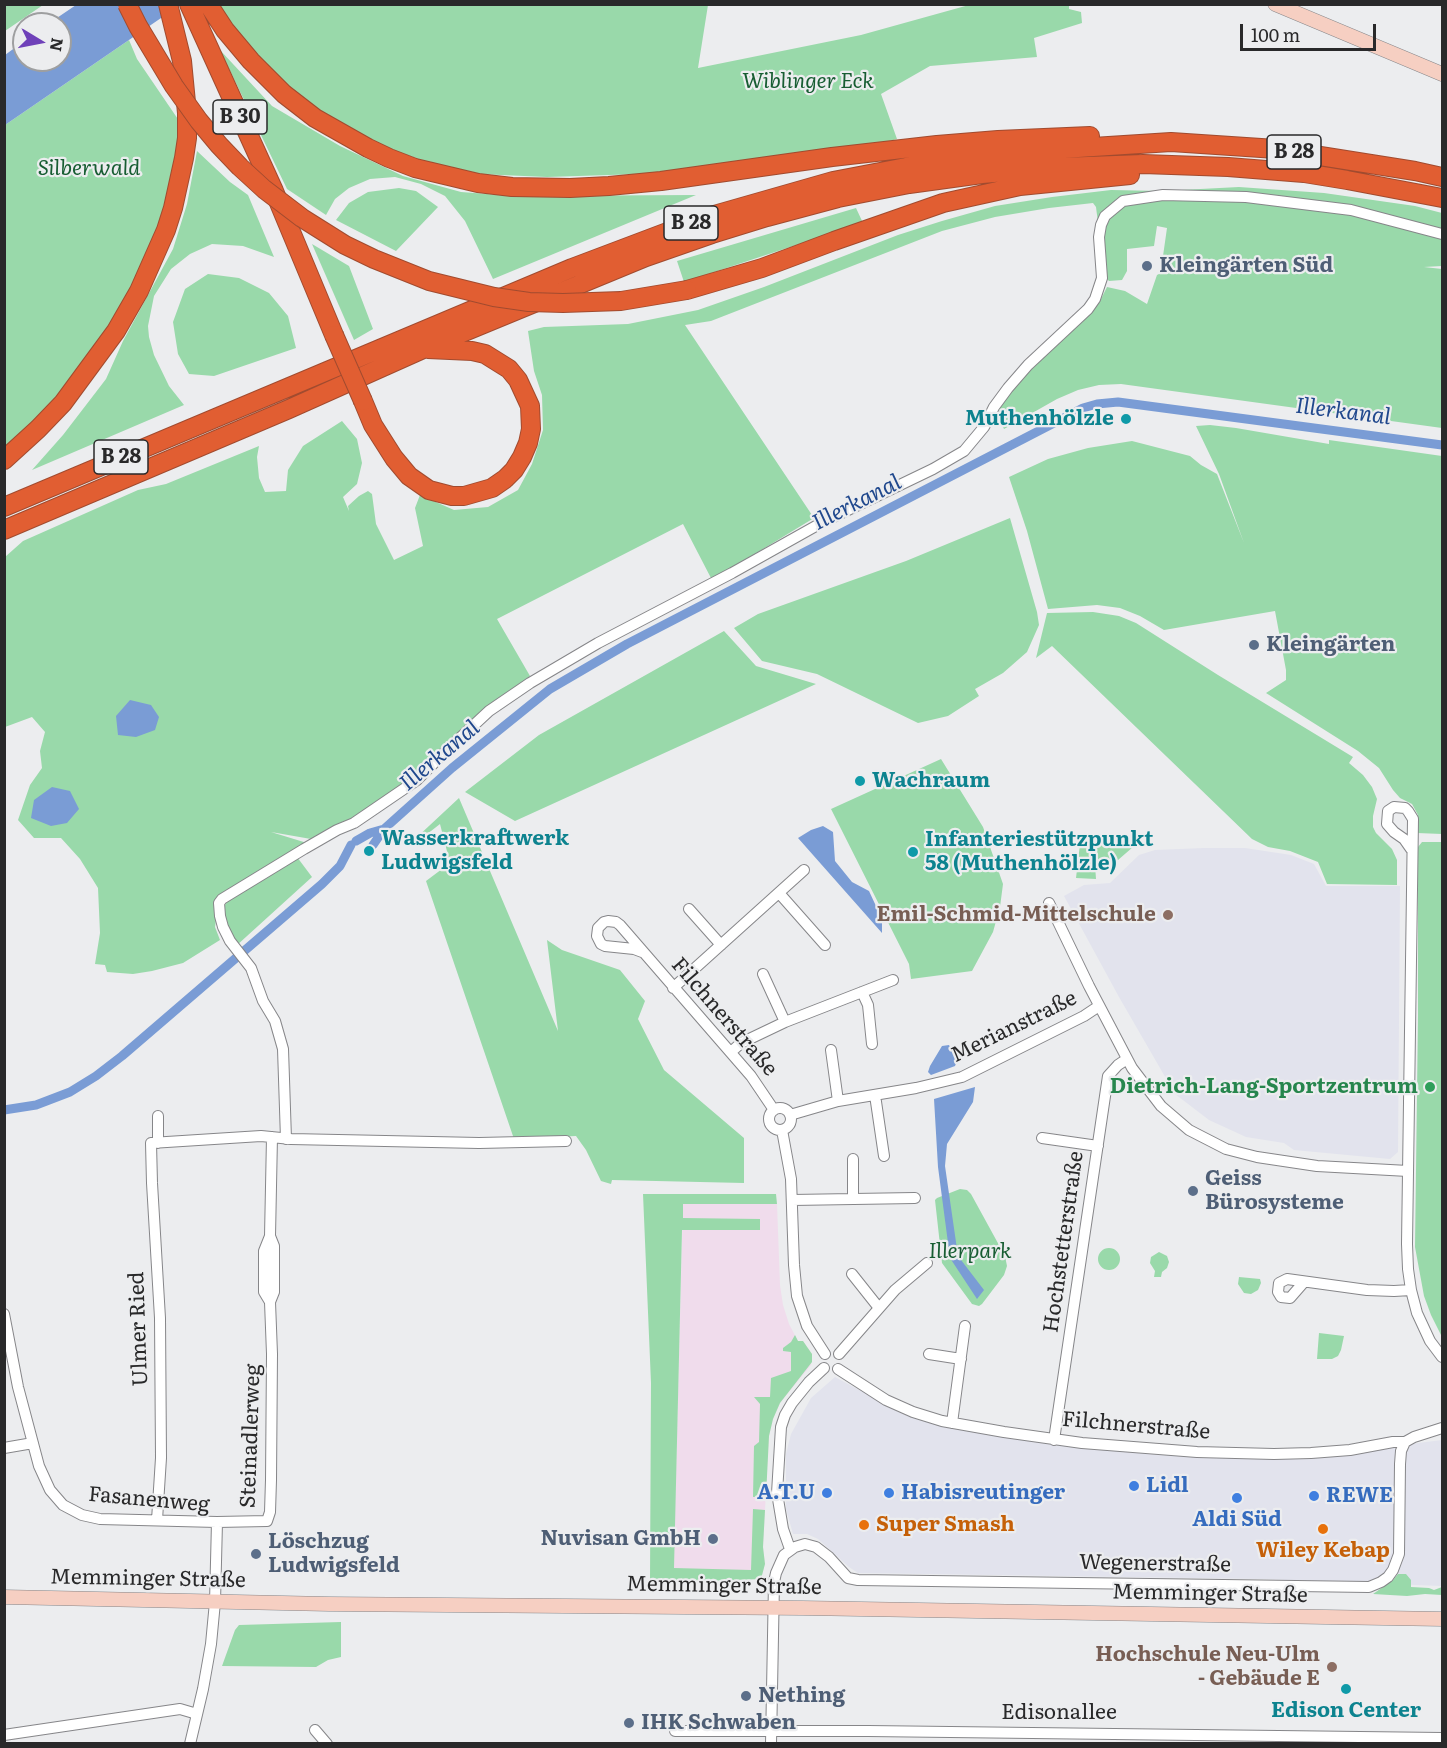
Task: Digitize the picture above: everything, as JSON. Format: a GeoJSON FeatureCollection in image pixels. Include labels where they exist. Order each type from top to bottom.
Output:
{"type":"FeatureCollection","features":[{"type":"Feature","properties":{"kind":"highway"},"geometry":{"type":"LineString","coordinates":[[127,4],[174,86],[199,121],[240,167],[264,189],[302,218],[355,250],[429,281],[494,297],[529,302],[621,301],[687,290],[762,268],[943,203],[1020,186],[1199,165]]}},
{"type":"Feature","properties":{"kind":"highway"},"geometry":{"type":"LineString","coordinates":[[4,460],[63,403],[87,372],[116,331],[156,256],[173,208],[187,138],[182,61],[168,4]]}},
{"type":"Feature","properties":{"kind":"highway","name":"B 30"},"geometry":{"type":"LineString","coordinates":[[189,4],[274,192],[333,335],[382,441],[409,476],[429,490],[452,496],[464,496],[492,488],[514,470],[528,442],[531,429],[530,406],[518,380],[509,369],[485,354],[423,349]]}},
{"type":"Feature","properties":{"kind":"highway"},"geometry":{"type":"LineString","coordinates":[[208,4],[225,30],[251,61],[284,94],[322,123],[389,158],[415,168],[478,183],[523,187],[609,186],[1008,139],[1123,135],[1171,142]]}},
{"type":"Feature","properties":{"kind":"highway","name":"B 28"},"geometry":{"type":"LineString","coordinates":[[4,507],[572,268],[707,217],[833,181],[906,166],[981,156],[1171,142],[1276,149],[1443,177]]}},
{"type":"Feature","properties":{"kind":"highway","name":"B 28"},"geometry":{"type":"LineString","coordinates":[[4,530],[289,409],[423,349],[646,257],[767,217],[838,198],[909,184],[1026,170],[1104,165],[1199,165],[1304,173],[1443,198]]}},
{"type":"Feature","properties":{"kind":"main road"},"geometry":{"type":"LineString","coordinates":[[1275,4],[1443,74]]}},
{"type":"Feature","properties":{"kind":"main road","name":"Memminger Straße"},"geometry":{"type":"LineString","coordinates":[[4,1597],[1443,1619]]}},
{"type":"Feature","properties":{"kind":"street"},"geometry":{"type":"LineString","coordinates":[[286,1139],[283,1049],[273,1018],[263,1001],[250,966],[233,946],[223,927],[219,903],[222,899],[337,830],[354,823],[417,780],[489,711],[530,683],[598,643],[723,578],[823,522],[933,469],[964,451],[984,427],[994,407],[1008,388],[1088,309],[1095,299],[1102,278],[1099,237],[1101,225],[1105,216],[1123,201],[1130,198],[1162,195],[1246,197],[1352,210],[1443,234]]}},
{"type":"Feature","properties":{"kind":"street"},"geometry":{"type":"LineString","coordinates":[[1411,849],[1407,1244],[1411,1290],[1417,1313],[1430,1341],[1443,1357]]}},
{"type":"Feature","properties":{"kind":"street"},"geometry":{"type":"LineString","coordinates":[[673,988],[804,870]]}},
{"type":"Feature","properties":{"kind":"street"},"geometry":{"type":"LineString","coordinates":[[779,893],[825,945]]}},
{"type":"Feature","properties":{"kind":"street"},"geometry":{"type":"LineString","coordinates":[[1049,903],[1127,1059],[1167,1113],[1197,1136],[1245,1155],[1342,1168],[1408,1171]]}},
{"type":"Feature","properties":{"kind":"street"},"geometry":{"type":"LineString","coordinates":[[689,909],[722,945]]}},
{"type":"Feature","properties":{"kind":"street","name":"Filchnerstraße"},"geometry":{"type":"LineString","coordinates":[[642,952],[731,1052],[756,1082],[774,1110]]}},
{"type":"Feature","properties":{"kind":"street"},"geometry":{"type":"LineString","coordinates":[[763,974],[785,1022]]}},
{"type":"Feature","properties":{"kind":"street"},"geometry":{"type":"LineString","coordinates":[[731,1052],[741,1043],[785,1022],[893,980]]}},
{"type":"Feature","properties":{"kind":"street"},"geometry":{"type":"LineString","coordinates":[[862,992],[867,1005],[872,1044]]}},
{"type":"Feature","properties":{"kind":"street","name":"Merianstraße"},"geometry":{"type":"LineString","coordinates":[[790,1115],[838,1101],[915,1088],[962,1077],[1084,1016],[1099,1006]]}},
{"type":"Feature","properties":{"kind":"street"},"geometry":{"type":"LineString","coordinates":[[831,1050],[838,1101]]}},
{"type":"Feature","properties":{"kind":"street","name":"Hochstetterstraße"},"geometry":{"type":"LineString","coordinates":[[1054,1440],[1108,1076],[1127,1059]]}},
{"type":"Feature","properties":{"kind":"street"},"geometry":{"type":"LineString","coordinates":[[875,1095],[884,1156]]}},
{"type":"Feature","properties":{"kind":"street","name":"Filchnerstraße"},"geometry":{"type":"LineString","coordinates":[[790,1115],[782,1108],[774,1110],[769,1117],[770,1124],[775,1129],[782,1130],[790,1170],[797,1296],[807,1326],[825,1354]]}},
{"type":"Feature","properties":{"kind":"street"},"geometry":{"type":"LineString","coordinates":[[782,1130],[790,1122],[790,1115]]}},
{"type":"Feature","properties":{"kind":"street","name":"Ulmer Ried"},"geometry":{"type":"LineString","coordinates":[[157,1520],[161,1458],[160,1318],[151,1143],[158,1143],[158,1116]]}},
{"type":"Feature","properties":{"kind":"street"},"geometry":{"type":"LineString","coordinates":[[158,1143],[248,1136],[286,1139],[479,1143],[566,1141]]}},
{"type":"Feature","properties":{"kind":"street","name":"Steinadlerweg"},"geometry":{"type":"LineString","coordinates":[[217,1522],[260,1522],[267,1521],[269,1517],[273,1396],[270,1302],[264,1292],[264,1251],[270,1236],[272,1137]]}},
{"type":"Feature","properties":{"kind":"street"},"geometry":{"type":"LineString","coordinates":[[1042,1138],[1098,1146]]}},
{"type":"Feature","properties":{"kind":"street"},"geometry":{"type":"LineString","coordinates":[[853,1159],[853,1199]]}},
{"type":"Feature","properties":{"kind":"street"},"geometry":{"type":"LineString","coordinates":[[792,1200],[915,1198]]}},
{"type":"Feature","properties":{"kind":"street"},"geometry":{"type":"LineString","coordinates":[[839,1354],[896,1290],[927,1263]]}},
{"type":"Feature","properties":{"kind":"street"},"geometry":{"type":"LineString","coordinates":[[852,1274],[879,1308]]}},
{"type":"Feature","properties":{"kind":"street"},"geometry":{"type":"LineString","coordinates":[[1304,1282],[1367,1290],[1411,1290]]}},
{"type":"Feature","properties":{"kind":"street","name":"Fasanenweg"},"geometry":{"type":"LineString","coordinates":[[5,1318],[18,1387],[33,1443],[45,1481],[63,1505],[92,1518],[217,1522],[215,1602],[209,1656],[190,1743]]}},
{"type":"Feature","properties":{"kind":"street"},"geometry":{"type":"LineString","coordinates":[[952,1423],[965,1326]]}},
{"type":"Feature","properties":{"kind":"street"},"geometry":{"type":"LineString","coordinates":[[771,1743],[773,1607],[776,1573],[783,1555],[793,1548],[783,1529],[779,1510],[777,1484],[780,1433],[783,1420],[796,1397],[824,1368],[822,1360],[825,1354],[833,1352],[839,1354]]}},
{"type":"Feature","properties":{"kind":"street"},"geometry":{"type":"LineString","coordinates":[[838,1369],[841,1364],[839,1354]]}},
{"type":"Feature","properties":{"kind":"street"},"geometry":{"type":"LineString","coordinates":[[929,1354],[961,1359]]}},
{"type":"Feature","properties":{"kind":"street","name":"Filchnerstraße"},"geometry":{"type":"LineString","coordinates":[[824,1368],[829,1371],[838,1369],[886,1400],[913,1412],[952,1423],[1054,1440],[1185,1451],[1274,1454],[1350,1450],[1405,1442],[1443,1428]]}},
{"type":"Feature","properties":{"kind":"street","name":"Wegenerstraße"},"geometry":{"type":"LineString","coordinates":[[793,1548],[805,1544],[816,1547],[849,1578],[858,1580],[1369,1587],[1388,1577],[1399,1554],[1400,1464],[1401,1451],[1405,1442]]}},
{"type":"Feature","properties":{"kind":"street"},"geometry":{"type":"LineString","coordinates":[[4,1448],[33,1443]]}},
{"type":"Feature","properties":{"kind":"street"},"geometry":{"type":"LineString","coordinates":[[4,1735],[180,1709],[197,1713]]}},
{"type":"Feature","properties":{"kind":"street"},"geometry":{"type":"LineString","coordinates":[[315,1730],[327,1743]]}},
{"type":"Feature","properties":{"kind":"street","name":"Edisonallee"},"geometry":{"type":"LineString","coordinates":[[675,1731],[771,1730],[1142,1739],[1443,1738]]}},
{"type":"Feature","properties":{"kind":"shaded area"},"geometry":{"type":"Polygon","coordinates":[[[1245,848],[1291,855],[1314,864],[1326,886],[1400,886],[1398,1152],[1390,1159],[1294,1150],[1284,1143],[1246,1137],[1209,1120],[1175,1094],[1064,896],[1084,885],[1110,883],[1139,855],[1155,850],[1245,848]]]}},
{"type":"Feature","properties":{"kind":"shaded area","name":"Nuvisan GmbH"},"geometry":{"type":"Polygon","coordinates":[[[683,1203],[777,1204],[780,1285],[783,1305],[798,1341],[803,1341],[812,1354],[811,1365],[780,1403],[769,1436],[763,1547],[765,1564],[761,1578],[673,1581],[683,1203]]]}},
{"type":"Feature","properties":{"kind":"shaded area"},"geometry":{"type":"Polygon","coordinates":[[[835,1377],[874,1398],[986,1433],[1323,1455],[1442,1440],[1442,1586],[1260,1579],[858,1573],[818,1539],[807,1534],[793,1534],[786,1509],[786,1454],[791,1434],[811,1398],[835,1377]]]}},
{"type":"Feature","properties":{"kind":"green space"},"geometry":{"type":"Polygon","coordinates":[[[5,4],[43,4],[33,12],[12,12],[12,26],[5,31],[5,4]]]}},
{"type":"Feature","properties":{"kind":"green space","name":"Wiblinger Eck"},"geometry":{"type":"Polygon","coordinates":[[[215,5],[708,5],[698,68],[861,35],[969,5],[1069,5],[1069,9],[1081,12],[1082,23],[1034,38],[1037,57],[930,66],[881,94],[897,139],[760,160],[641,174],[547,177],[478,174],[439,166],[364,140],[311,107],[264,66],[215,5]]]}},
{"type":"Feature","properties":{"kind":"green space","name":"Silberwald"},"geometry":{"type":"Polygon","coordinates":[[[129,40],[137,59],[184,128],[165,212],[138,280],[110,329],[76,377],[5,451],[5,125],[129,40]]]}},
{"type":"Feature","properties":{"kind":"green space"},"geometry":{"type":"Polygon","coordinates":[[[220,50],[272,106],[340,146],[403,176],[461,192],[514,196],[696,195],[493,279],[465,221],[445,196],[421,184],[395,177],[370,179],[349,188],[335,199],[326,215],[287,189],[220,50]]]}},
{"type":"Feature","properties":{"kind":"green space"},"geometry":{"type":"Polygon","coordinates":[[[197,151],[230,182],[248,195],[274,257],[243,246],[212,244],[190,254],[171,269],[154,296],[148,326],[149,337],[154,355],[169,386],[184,405],[32,470],[63,435],[106,379],[123,341],[173,249],[187,204],[197,151]]]}},
{"type":"Feature","properties":{"kind":"green space"},"geometry":{"type":"Polygon","coordinates":[[[1239,187],[1324,193],[1415,206],[1442,213],[1442,266],[1424,267],[1442,269],[1442,428],[1121,384],[1099,385],[1078,390],[1057,399],[1004,429],[998,417],[1001,402],[1099,303],[1107,287],[1125,291],[1147,304],[1157,275],[1165,271],[1161,270],[1167,228],[1157,226],[1154,246],[1127,249],[1127,271],[1122,280],[1109,281],[1105,277],[1096,207],[1093,203],[995,217],[942,231],[711,321],[685,325],[814,518],[712,580],[683,524],[497,619],[530,676],[490,708],[374,815],[311,839],[271,832],[307,843],[219,899],[215,927],[220,940],[183,963],[133,974],[107,972],[105,965],[95,964],[100,933],[98,888],[80,859],[61,838],[34,838],[18,820],[30,785],[42,768],[40,751],[45,732],[32,717],[5,727],[5,557],[23,541],[138,490],[166,484],[259,446],[257,457],[259,478],[265,492],[286,491],[288,470],[303,446],[342,421],[357,439],[362,463],[357,484],[343,497],[349,511],[348,506],[359,496],[368,491],[372,494],[376,524],[394,560],[423,546],[415,508],[420,495],[454,510],[488,507],[518,490],[532,464],[543,430],[542,395],[534,371],[528,331],[544,327],[628,324],[698,310],[898,235],[995,206],[1111,190],[1162,191],[1239,187]]]}},
{"type":"Feature","properties":{"kind":"green space"},"geometry":{"type":"Polygon","coordinates":[[[399,188],[416,191],[438,207],[396,251],[336,220],[349,203],[368,192],[399,188]]]}},
{"type":"Feature","properties":{"kind":"green space"},"geometry":{"type":"Polygon","coordinates":[[[856,208],[863,223],[684,282],[677,261],[856,208]]]}},
{"type":"Feature","properties":{"kind":"green space"},"geometry":{"type":"Polygon","coordinates":[[[312,244],[349,266],[373,329],[354,340],[312,244]]]}},
{"type":"Feature","properties":{"kind":"green space"},"geometry":{"type":"Polygon","coordinates":[[[208,274],[239,278],[269,293],[288,316],[296,348],[214,376],[189,374],[178,354],[173,322],[185,289],[208,274]]]}},
{"type":"Feature","properties":{"kind":"green space"},"geometry":{"type":"Polygon","coordinates":[[[1210,425],[1329,444],[1329,440],[1442,456],[1442,834],[1417,833],[1418,815],[1412,804],[1400,798],[1379,768],[1358,751],[1266,693],[1286,680],[1275,611],[1164,630],[1120,608],[1097,605],[1048,609],[1027,531],[1009,477],[1048,459],[1088,448],[1132,441],[1190,456],[1217,474],[1244,543],[1219,474],[1196,426],[1210,425]]]}},
{"type":"Feature","properties":{"kind":"green space"},"geometry":{"type":"Polygon","coordinates":[[[1010,518],[1039,625],[1027,652],[1003,673],[975,689],[979,696],[948,716],[918,723],[817,674],[762,661],[734,628],[758,614],[906,561],[1010,518]]]}},
{"type":"Feature","properties":{"kind":"green space"},"geometry":{"type":"Polygon","coordinates":[[[1093,612],[1119,616],[1136,623],[1353,757],[1349,763],[1363,775],[1377,799],[1373,827],[1392,849],[1397,860],[1397,885],[1327,884],[1318,862],[1290,851],[1268,847],[1252,839],[1052,646],[1036,658],[1047,613],[1093,612]]]}},
{"type":"Feature","properties":{"kind":"green space"},"geometry":{"type":"Polygon","coordinates":[[[724,631],[756,666],[816,684],[515,821],[465,792],[539,735],[724,631]]]}},
{"type":"Feature","properties":{"kind":"green space"},"geometry":{"type":"Polygon","coordinates":[[[941,759],[983,827],[1003,884],[1000,907],[993,932],[972,971],[911,979],[909,964],[831,809],[941,759]]]}},
{"type":"Feature","properties":{"kind":"green space"},"geometry":{"type":"Polygon","coordinates":[[[459,798],[558,1031],[547,940],[562,950],[620,970],[645,1001],[638,1019],[664,1070],[744,1138],[744,1183],[612,1180],[611,1184],[601,1181],[586,1150],[576,1136],[514,1139],[426,881],[450,863],[440,824],[417,842],[415,839],[459,798]]]}},
{"type":"Feature","properties":{"kind":"green space","name":"Dietrich-Lang-Sportzentrum"},"geometry":{"type":"Polygon","coordinates":[[[1422,842],[1442,842],[1442,1337],[1424,1296],[1415,1247],[1418,847],[1422,842]]]}},
{"type":"Feature","properties":{"kind":"green space"},"geometry":{"type":"Polygon","coordinates":[[[1080,844],[1133,847],[1118,860],[1102,858],[1095,865],[1096,879],[1076,878],[1080,844]]]}},
{"type":"Feature","properties":{"kind":"green space"},"geometry":{"type":"Polygon","coordinates":[[[297,857],[312,877],[236,946],[222,911],[229,898],[297,857]]]}},
{"type":"Feature","properties":{"kind":"green space","name":"Illerpark"},"geometry":{"type":"Polygon","coordinates":[[[960,1189],[967,1190],[971,1194],[1005,1256],[1007,1266],[1004,1275],[979,1306],[972,1304],[942,1263],[935,1200],[960,1189]]]}},
{"type":"Feature","properties":{"kind":"green space"},"geometry":{"type":"Polygon","coordinates":[[[643,1194],[776,1194],[777,1204],[683,1204],[683,1218],[760,1219],[760,1230],[682,1230],[674,1568],[751,1570],[753,1509],[765,1510],[763,1547],[765,1564],[761,1579],[650,1580],[651,1383],[643,1194]]]}},
{"type":"Feature","properties":{"kind":"green space"},"geometry":{"type":"Polygon","coordinates":[[[1109,1248],[1117,1251],[1120,1259],[1117,1267],[1109,1270],[1101,1267],[1098,1259],[1101,1251],[1109,1248]]]}},
{"type":"Feature","properties":{"kind":"green space"},"geometry":{"type":"Polygon","coordinates":[[[1159,1252],[1167,1256],[1169,1262],[1161,1277],[1154,1277],[1155,1271],[1150,1263],[1151,1257],[1159,1252]]]}},
{"type":"Feature","properties":{"kind":"green space"},"geometry":{"type":"Polygon","coordinates":[[[1239,1277],[1260,1279],[1258,1290],[1251,1294],[1244,1293],[1238,1284],[1239,1277]]]}},
{"type":"Feature","properties":{"kind":"green space"},"geometry":{"type":"Polygon","coordinates":[[[1319,1333],[1344,1336],[1338,1356],[1332,1359],[1317,1359],[1319,1333]]]}},
{"type":"Feature","properties":{"kind":"green space"},"geometry":{"type":"Polygon","coordinates":[[[795,1335],[798,1341],[803,1341],[812,1354],[812,1362],[780,1403],[773,1419],[769,1436],[766,1496],[753,1497],[754,1446],[759,1442],[760,1404],[754,1397],[770,1397],[771,1378],[791,1371],[791,1352],[783,1351],[783,1348],[791,1342],[795,1335]]]}},
{"type":"Feature","properties":{"kind":"green space"},"geometry":{"type":"Polygon","coordinates":[[[1398,1574],[1406,1574],[1411,1580],[1411,1587],[1434,1590],[1442,1587],[1442,1595],[1373,1594],[1398,1574]]]}},
{"type":"Feature","properties":{"kind":"green space"},"geometry":{"type":"Polygon","coordinates":[[[341,1622],[341,1657],[328,1660],[316,1667],[222,1666],[239,1625],[341,1622]]]}},
{"type":"Feature","properties":{"kind":"water"},"geometry":{"type":"Polygon","coordinates":[[[76,5],[180,5],[5,125],[5,55],[12,50],[12,72],[72,72],[72,12],[66,12],[76,5]]]}},
{"type":"Feature","properties":{"kind":"water"},"geometry":{"type":"Polygon","coordinates":[[[130,700],[151,705],[159,717],[155,730],[136,737],[118,735],[116,716],[130,700]]]}},
{"type":"Feature","properties":{"kind":"water"},"geometry":{"type":"Polygon","coordinates":[[[52,787],[70,791],[79,809],[67,823],[51,826],[31,818],[34,800],[52,787]]]}},
{"type":"Feature","properties":{"kind":"water"},"geometry":{"type":"Polygon","coordinates":[[[823,826],[833,832],[835,861],[852,882],[869,891],[882,919],[882,933],[798,838],[823,826]]]}},
{"type":"Feature","properties":{"kind":"water"},"geometry":{"type":"Polygon","coordinates":[[[949,1045],[957,1061],[955,1066],[931,1075],[928,1072],[930,1066],[942,1046],[949,1045]]]}},
{"type":"Feature","properties":{"kind":"water"},"geometry":{"type":"Polygon","coordinates":[[[975,1087],[973,1102],[947,1144],[945,1166],[958,1256],[984,1290],[977,1299],[950,1258],[938,1167],[934,1099],[975,1087]]]}},
{"type":"Feature","properties":{"kind":"waterway","name":"Illerkanal"},"geometry":{"type":"LineString","coordinates":[[356,841],[370,833],[384,829],[452,768],[550,689],[627,644],[1083,408],[1118,402],[1442,445]]}},
{"type":"Feature","properties":{"kind":"waterway"},"geometry":{"type":"LineString","coordinates":[[373,845],[384,829]]}},
{"type":"Feature","properties":{"kind":"waterway","name":"Illerkanal"},"geometry":{"type":"LineString","coordinates":[[4,1110],[36,1105],[70,1092],[96,1076],[322,884],[340,866],[351,845]]}},
{"type":"Feature","properties":{"kind":"place","name":"Kleingärten Süd"},"geometry":{"type":"Point","coordinates":[1147,266]}},
{"type":"Feature","properties":{"kind":"place","name":"Muthenhölzle"},"geometry":{"type":"Point","coordinates":[1126,419]}},
{"type":"Feature","properties":{"kind":"place","name":"Kleingärten"},"geometry":{"type":"Point","coordinates":[1254,645]}},
{"type":"Feature","properties":{"kind":"place","name":"Wachraum"},"geometry":{"type":"Point","coordinates":[860,781]}},
{"type":"Feature","properties":{"kind":"place","name":"Wasserkraftwerk Ludwigsfeld"},"geometry":{"type":"Point","coordinates":[369,851]}},
{"type":"Feature","properties":{"kind":"place","name":"Infanteriestützpunkt 58 (Muthenhölzle)"},"geometry":{"type":"Point","coordinates":[913,852]}},
{"type":"Feature","properties":{"kind":"place","name":"Emil-Schmid-Mittelschule"},"geometry":{"type":"Point","coordinates":[1168,915]}},
{"type":"Feature","properties":{"kind":"place","name":"Dietrich-Lang-Sportzentrum"},"geometry":{"type":"Point","coordinates":[1430,1087]}},
{"type":"Feature","properties":{"kind":"place","name":"Geiss Bürosysteme"},"geometry":{"type":"Point","coordinates":[1193,1191]}},
{"type":"Feature","properties":{"kind":"place","name":"Lidl"},"geometry":{"type":"Point","coordinates":[1134,1486]}},
{"type":"Feature","properties":{"kind":"place","name":"A.T.U"},"geometry":{"type":"Point","coordinates":[827,1493]}},
{"type":"Feature","properties":{"kind":"place","name":"Habisreutinger"},"geometry":{"type":"Point","coordinates":[889,1493]}},
{"type":"Feature","properties":{"kind":"place","name":"REWE"},"geometry":{"type":"Point","coordinates":[1314,1496]}},
{"type":"Feature","properties":{"kind":"place","name":"Aldi Süd"},"geometry":{"type":"Point","coordinates":[1237,1498]}},
{"type":"Feature","properties":{"kind":"place","name":"Super Smash"},"geometry":{"type":"Point","coordinates":[864,1525]}},
{"type":"Feature","properties":{"kind":"place","name":"Wiley Kebap"},"geometry":{"type":"Point","coordinates":[1323,1529]}},
{"type":"Feature","properties":{"kind":"place","name":"Nuvisan GmbH"},"geometry":{"type":"Point","coordinates":[713,1539]}},
{"type":"Feature","properties":{"kind":"place","name":"Löschzug Ludwigsfeld"},"geometry":{"type":"Point","coordinates":[256,1554]}},
{"type":"Feature","properties":{"kind":"place","name":"Hochschule Neu-Ulm - Gebäude E"},"geometry":{"type":"Point","coordinates":[1332,1667]}},
{"type":"Feature","properties":{"kind":"place","name":"Edison Center"},"geometry":{"type":"Point","coordinates":[1346,1689]}},
{"type":"Feature","properties":{"kind":"place","name":"Nething"},"geometry":{"type":"Point","coordinates":[746,1696]}},
{"type":"Feature","properties":{"kind":"place","name":"IHK Schwaben"},"geometry":{"type":"Point","coordinates":[629,1723]}}]}
